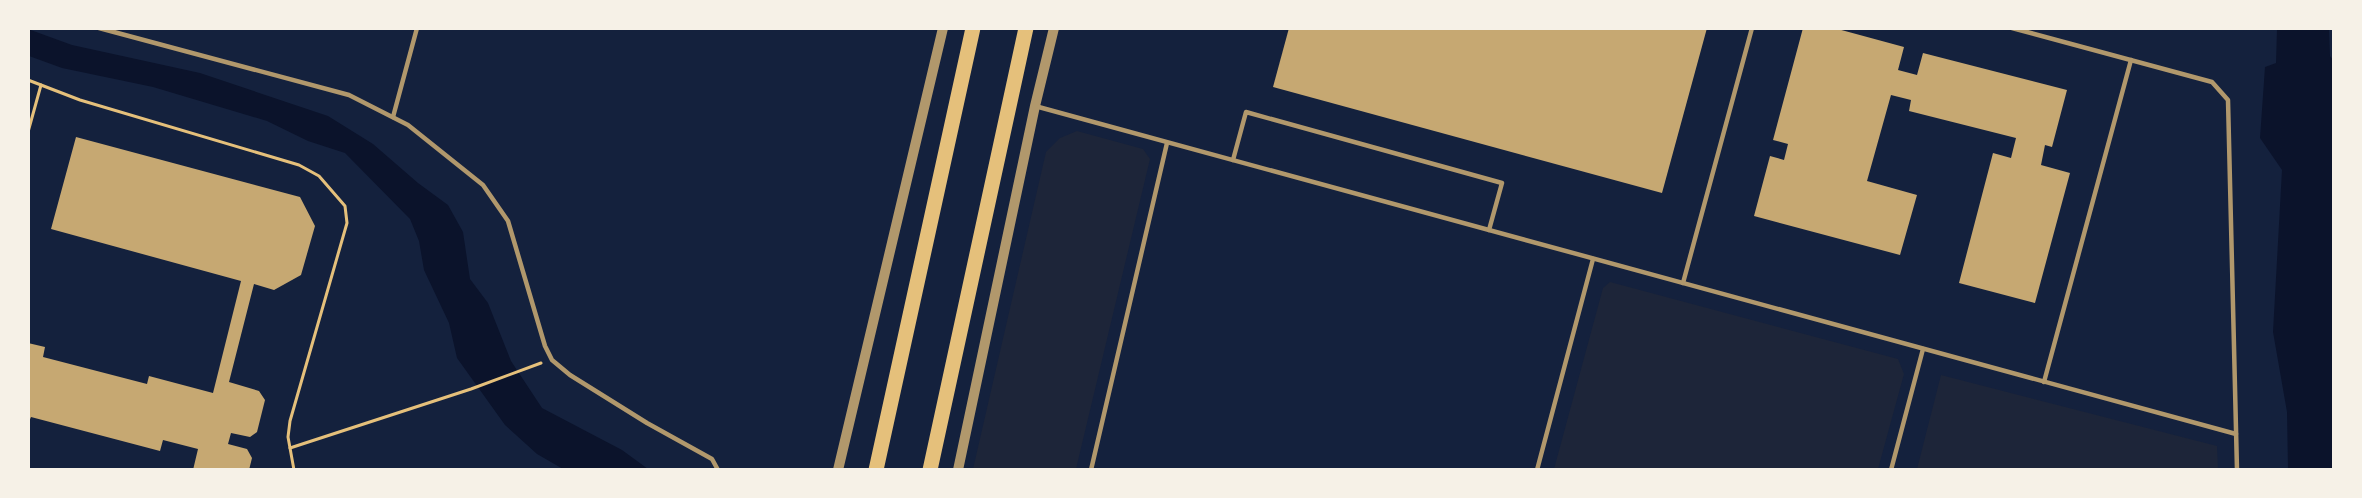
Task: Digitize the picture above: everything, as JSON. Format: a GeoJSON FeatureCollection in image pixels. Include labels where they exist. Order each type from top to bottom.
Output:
{"type":"FeatureCollection","features":[{"type":"Feature","properties":{"kind":"main road"},"geometry":{"type":"LineString","coordinates":[[876,470],[974,28]]}},
{"type":"Feature","properties":{"kind":"main road"},"geometry":{"type":"LineString","coordinates":[[930,470],[1026,28]]}},
{"type":"Feature","properties":{"kind":"street"},"geometry":{"type":"LineString","coordinates":[[838,470],[943,28]]}},
{"type":"Feature","properties":{"kind":"street"},"geometry":{"type":"LineString","coordinates":[[958,470],[1035,106],[1054,28]]}},
{"type":"Feature","properties":{"kind":"lane"},"geometry":{"type":"LineString","coordinates":[[99,28],[348,95],[408,125],[483,185],[508,221],[545,346],[552,360],[570,375],[647,423],[712,459],[718,470]]}},
{"type":"Feature","properties":{"kind":"lane"},"geometry":{"type":"LineString","coordinates":[[393,117],[417,28]]}},
{"type":"Feature","properties":{"kind":"lane"},"geometry":{"type":"LineString","coordinates":[[1683,284],[1752,28]]}},
{"type":"Feature","properties":{"kind":"lane"},"geometry":{"type":"LineString","coordinates":[[2012,28],[2212,82],[2228,100],[2237,470]]}},
{"type":"Feature","properties":{"kind":"lane"},"geometry":{"type":"LineString","coordinates":[[2044,382],[2131,60]]}},
{"type":"Feature","properties":{"kind":"lane"},"geometry":{"type":"LineString","coordinates":[[1035,106],[2236,434]]}},
{"type":"Feature","properties":{"kind":"lane"},"geometry":{"type":"LineString","coordinates":[[1233,160],[1246,112],[1502,183],[1489,230]]}},
{"type":"Feature","properties":{"kind":"lane"},"geometry":{"type":"LineString","coordinates":[[1091,470],[1167,143]]}},
{"type":"Feature","properties":{"kind":"lane"},"geometry":{"type":"LineString","coordinates":[[1537,470],[1593,258]]}},
{"type":"Feature","properties":{"kind":"lane"},"geometry":{"type":"LineString","coordinates":[[1891,470],[1923,349]]}},
{"type":"Feature","properties":{"kind":"path"},"geometry":{"type":"LineString","coordinates":[[28,80],[80,100],[299,165],[319,176],[345,206],[348,223],[290,421],[288,437],[294,470]]}},
{"type":"Feature","properties":{"kind":"path"},"geometry":{"type":"LineString","coordinates":[[28,132],[41,85]]}},
{"type":"Feature","properties":{"kind":"path"},"geometry":{"type":"LineString","coordinates":[[290,448],[552,360]]}},
{"type":"Feature","properties":{"kind":"shaded area"},"geometry":{"type":"Polygon","coordinates":[[[28,29],[72,45],[200,73],[328,116],[373,144],[418,183],[448,205],[463,232],[470,279],[488,303],[511,361],[542,408],[622,450],[648,469],[563,469],[537,454],[505,425],[457,358],[449,323],[424,270],[419,241],[410,219],[345,153],[308,141],[267,121],[153,87],[62,68],[29,56],[28,29]]]}},
{"type":"Feature","properties":{"kind":"shaded area"},"geometry":{"type":"Polygon","coordinates":[[[2277,29],[2329,29],[2330,56],[2333,60],[2333,469],[2288,469],[2287,412],[2273,332],[2282,170],[2260,138],[2265,67],[2276,63],[2277,29]]]}},
{"type":"Feature","properties":{"kind":"shaded area"},"geometry":{"type":"Polygon","coordinates":[[[1077,131],[1143,149],[1150,159],[1076,469],[973,469],[1046,152],[1060,138],[1077,131]]]}},
{"type":"Feature","properties":{"kind":"shaded area"},"geometry":{"type":"Polygon","coordinates":[[[1610,282],[1898,359],[1904,374],[1878,469],[1554,469],[1603,288],[1610,282]]]}},
{"type":"Feature","properties":{"kind":"shaded area"},"geometry":{"type":"Polygon","coordinates":[[[1941,375],[2217,446],[2218,469],[1917,469],[1941,375]]]}},
{"type":"Feature","properties":{"kind":"building"},"geometry":{"type":"Polygon","coordinates":[[[1289,28],[1707,28],[1662,193],[1273,87],[1289,28]]]}},
{"type":"Feature","properties":{"kind":"building"},"geometry":{"type":"Polygon","coordinates":[[[1803,28],[1834,28],[1904,47],[1898,70],[1917,75],[1923,53],[2067,90],[2052,147],[2045,145],[2041,165],[2070,173],[2035,303],[1959,283],[1993,153],[2011,158],[2016,138],[1909,111],[1911,100],[1891,95],[1867,181],[1917,195],[1900,255],[1754,216],[1770,156],[1784,160],[1788,144],[1773,140],[1803,28]]]}},
{"type":"Feature","properties":{"kind":"building"},"geometry":{"type":"Polygon","coordinates":[[[76,137],[300,197],[315,226],[301,275],[274,290],[254,284],[229,382],[259,391],[265,400],[257,432],[250,437],[231,433],[228,444],[247,449],[252,458],[249,470],[193,470],[198,449],[163,440],[160,451],[31,417],[28,424],[28,343],[45,347],[43,357],[147,384],[149,376],[213,393],[241,281],[51,229],[76,137]]]}}]}
